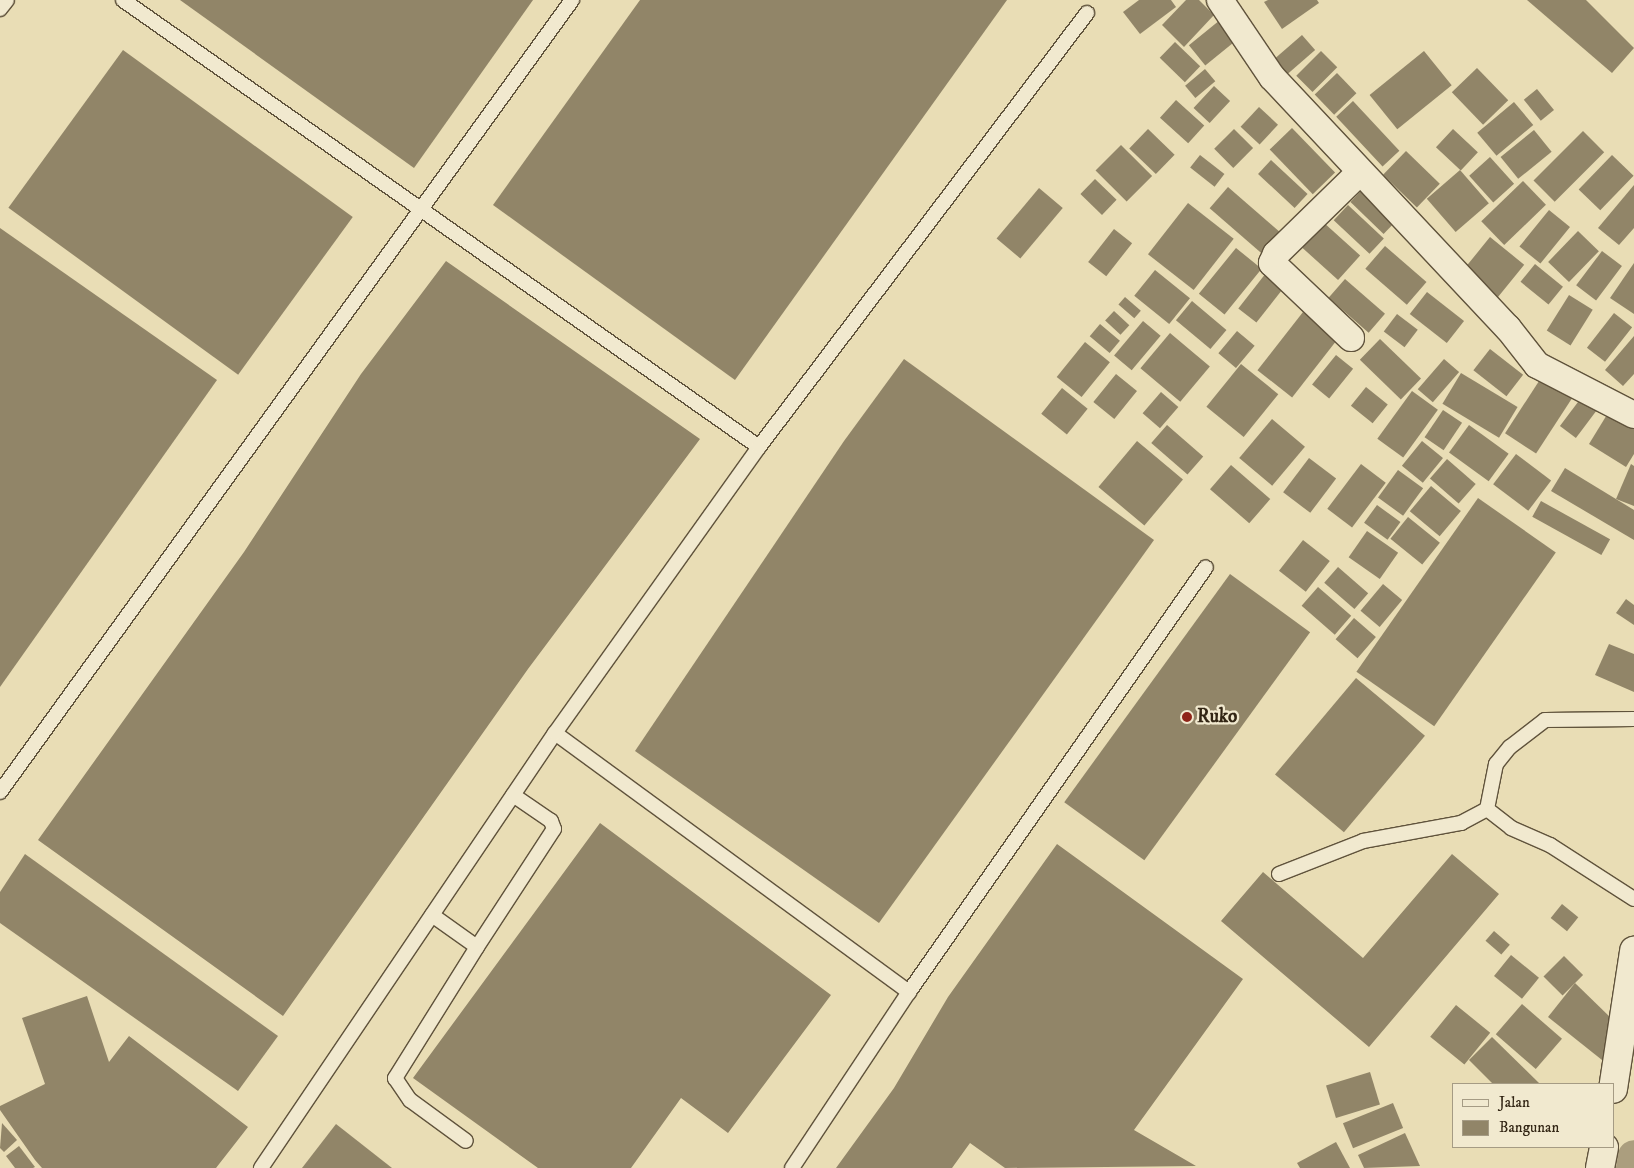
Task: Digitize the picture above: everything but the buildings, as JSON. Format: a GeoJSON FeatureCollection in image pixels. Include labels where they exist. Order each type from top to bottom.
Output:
{"type":"FeatureCollection","features":[{"type":"Feature","properties":{"kind":"main road"},"geometry":{"type":"LineString","coordinates":[[1614,1083],[1634,956]]}},
{"type":"Feature","properties":{"kind":"main road"},"geometry":{"type":"LineString","coordinates":[[1600,1168],[1604,1148]]}},
{"type":"Feature","properties":{"kind":"street"},"geometry":{"type":"LineString","coordinates":[[1220,0],[1272,77],[1508,328],[1537,366],[1634,415]]}},
{"type":"Feature","properties":{"kind":"street"},"geometry":{"type":"LineString","coordinates":[[1351,338],[1272,263],[1276,254],[1360,172]]}},
{"type":"Feature","properties":{"kind":"lane"},"geometry":{"type":"LineString","coordinates":[[0,9],[7,0]]}},
{"type":"Feature","properties":{"kind":"lane"},"geometry":{"type":"LineString","coordinates":[[123,0],[758,447]]}},
{"type":"Feature","properties":{"kind":"lane"},"geometry":{"type":"LineString","coordinates":[[0,792],[572,0]]}},
{"type":"Feature","properties":{"kind":"lane"},"geometry":{"type":"LineString","coordinates":[[261,1168],[555,733],[758,447],[1087,12]]}},
{"type":"Feature","properties":{"kind":"lane"},"geometry":{"type":"LineString","coordinates":[[792,1168],[910,992],[1206,567]]}},
{"type":"Feature","properties":{"kind":"lane"},"geometry":{"type":"LineString","coordinates":[[1487,809],[1496,764],[1510,747],[1545,720],[1634,719]]}},
{"type":"Feature","properties":{"kind":"lane"},"geometry":{"type":"LineString","coordinates":[[555,733],[910,992]]}},
{"type":"Feature","properties":{"kind":"lane"},"geometry":{"type":"LineString","coordinates":[[466,1141],[410,1100],[395,1078],[477,947],[554,830],[551,821],[513,795]]}},
{"type":"Feature","properties":{"kind":"lane"},"geometry":{"type":"LineString","coordinates":[[1279,874],[1363,841],[1461,823],[1487,809]]}},
{"type":"Feature","properties":{"kind":"lane"},"geometry":{"type":"LineString","coordinates":[[1487,809],[1511,828],[1550,845],[1634,899]]}},
{"type":"Feature","properties":{"kind":"lane"},"geometry":{"type":"LineString","coordinates":[[432,915],[477,947]]}},
{"type":"Feature","properties":{"kind":"waterway"},"geometry":{"type":"LineString","coordinates":[[1632,1168],[1634,1156]]}},
{"type":"Feature","properties":{"kind":"place","name":"Ruko"},"geometry":{"type":"Point","coordinates":[1187,717]}}]}
